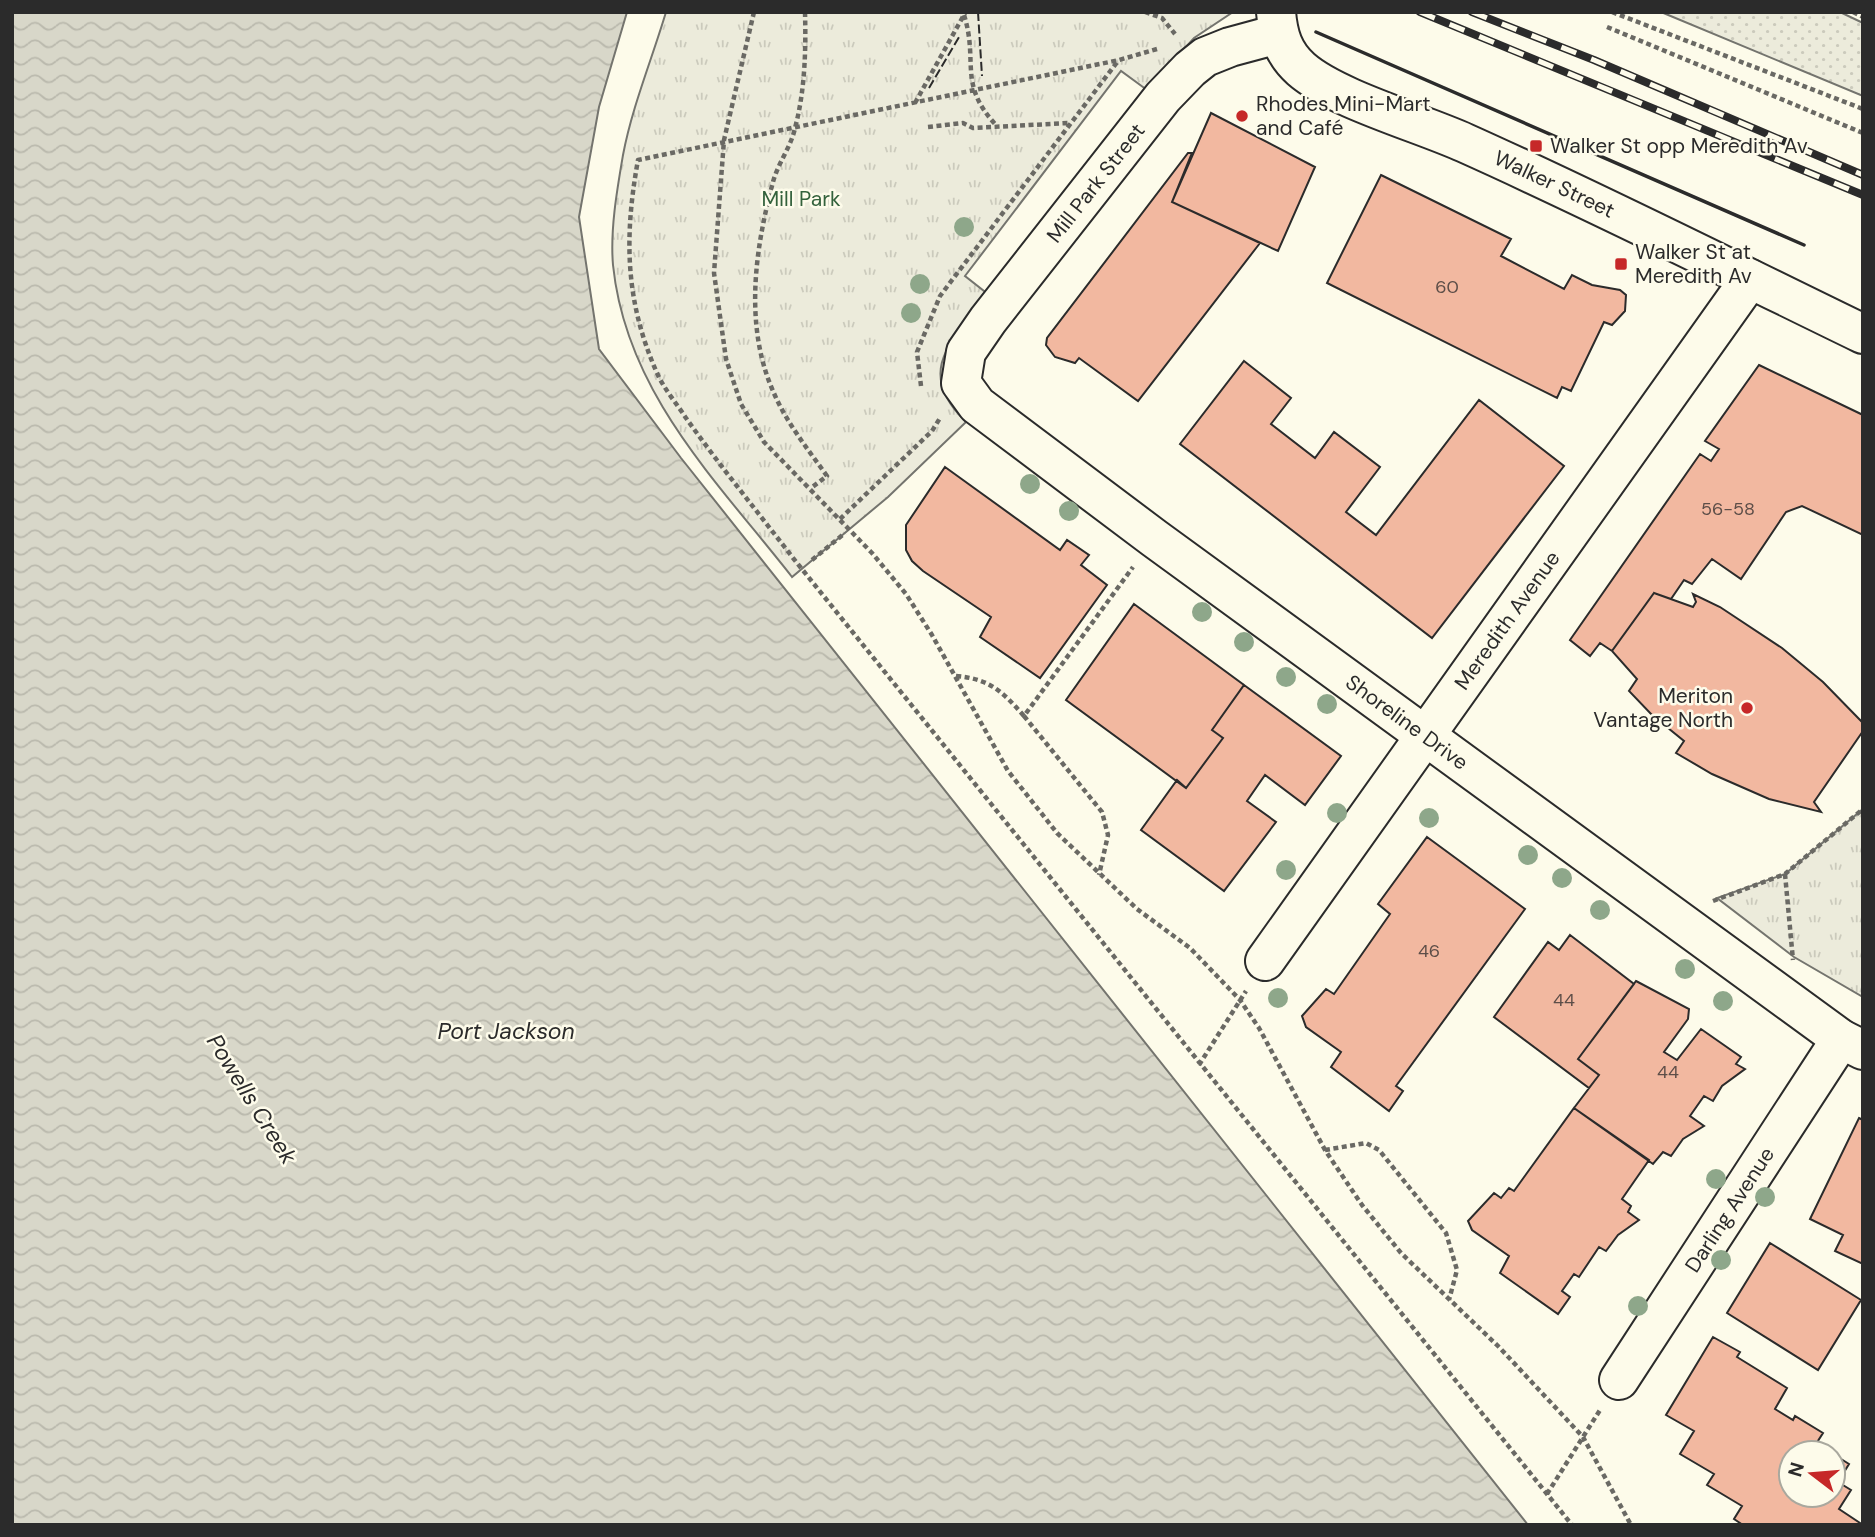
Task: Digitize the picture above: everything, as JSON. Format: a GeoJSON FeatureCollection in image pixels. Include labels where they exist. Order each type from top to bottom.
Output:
{"type":"FeatureCollection","features":[{"type":"Feature","properties":{"kind":"street","name":"Mill Park Street"},"geometry":{"type":"LineString","coordinates":[[961,383],[966,352],[988,320],[1163,97],[1205,57],[1277,23]]}},
{"type":"Feature","properties":{"kind":"street","name":"Walker Street"},"geometry":{"type":"LineString","coordinates":[[1277,23],[1286,52],[1302,70],[1337,90],[1464,143],[1863,334]]}},
{"type":"Feature","properties":{"kind":"street","name":"Meredith Avenue"},"geometry":{"type":"LineString","coordinates":[[1265,961],[1750,279]]}},
{"type":"Feature","properties":{"kind":"street","name":"Shoreline Drive"},"geometry":{"type":"LineString","coordinates":[[961,383],[977,405],[1154,538],[1678,921],[1852,1044]]}},
{"type":"Feature","properties":{"kind":"street","name":"Darling Avenue"},"geometry":{"type":"LineString","coordinates":[[1619,1380],[1852,1044]]}},
{"type":"Feature","properties":{"kind":"path"},"geometry":{"type":"LineString","coordinates":[[754,12],[724,140],[714,273],[726,359],[741,404],[764,442],[840,519],[906,594],[956,676],[1008,771],[1057,833],[1098,875],[1190,948],[1240,1000],[1259,1028],[1325,1150],[1362,1205],[1393,1244],[1531,1380],[1583,1437],[1631,1525]]}},
{"type":"Feature","properties":{"kind":"path"},"geometry":{"type":"LineString","coordinates":[[805,12],[806,54],[795,130],[774,180],[762,229],[755,312],[772,388],[786,418],[827,475],[811,488]]}},
{"type":"Feature","properties":{"kind":"path"},"geometry":{"type":"LineString","coordinates":[[1612,12],[1863,109]]}},
{"type":"Feature","properties":{"kind":"path"},"geometry":{"type":"LineString","coordinates":[[1853,12],[1863,17]]}},
{"type":"Feature","properties":{"kind":"path"},"geometry":{"type":"LineString","coordinates":[[914,104],[965,13]]}},
{"type":"Feature","properties":{"kind":"path"},"geometry":{"type":"LineString","coordinates":[[965,13],[974,90],[979,106],[997,126]]}},
{"type":"Feature","properties":{"kind":"path"},"geometry":{"type":"LineString","coordinates":[[1607,27],[1863,133]]}},
{"type":"Feature","properties":{"kind":"path"},"geometry":{"type":"LineString","coordinates":[[1190,69],[1162,47],[1119,60],[795,130],[784,128],[638,160],[629,207],[627,258],[637,322],[658,376],[695,430],[793,558],[1572,1525]]}},
{"type":"Feature","properties":{"kind":"path"},"geometry":{"type":"LineString","coordinates":[[923,396],[917,352],[940,296],[1119,60]]}},
{"type":"Feature","properties":{"kind":"path"},"geometry":{"type":"LineString","coordinates":[[928,127],[963,123],[973,128],[1070,123]]}},
{"type":"Feature","properties":{"kind":"path"},"geometry":{"type":"LineString","coordinates":[[937,413],[942,419]]}},
{"type":"Feature","properties":{"kind":"path"},"geometry":{"type":"LineString","coordinates":[[840,519],[932,431]]}},
{"type":"Feature","properties":{"kind":"path"},"geometry":{"type":"LineString","coordinates":[[812,560],[845,533]]}},
{"type":"Feature","properties":{"kind":"path"},"geometry":{"type":"LineString","coordinates":[[1024,716],[1154,538]]}},
{"type":"Feature","properties":{"kind":"path"},"geometry":{"type":"LineString","coordinates":[[956,676],[975,678],[1000,689],[1102,812],[1108,835],[1098,875]]}},
{"type":"Feature","properties":{"kind":"path"},"geometry":{"type":"LineString","coordinates":[[1678,921],[1717,898],[1785,874],[1863,809]]}},
{"type":"Feature","properties":{"kind":"path"},"geometry":{"type":"LineString","coordinates":[[1781,994],[1794,957],[1785,874]]}},
{"type":"Feature","properties":{"kind":"path"},"geometry":{"type":"LineString","coordinates":[[1199,1065],[1265,961]]}},
{"type":"Feature","properties":{"kind":"path"},"geometry":{"type":"LineString","coordinates":[[1325,1150],[1366,1143],[1379,1150],[1446,1233],[1457,1270],[1449,1300]]}},
{"type":"Feature","properties":{"kind":"path"},"geometry":{"type":"LineString","coordinates":[[1546,1494],[1619,1380]]}},
{"type":"Feature","properties":{"kind":"green space","name":"Mill Park"},"geometry":{"type":"Polygon","coordinates":[[[666,12],[1233,12],[1194,38],[1147,90],[1121,71],[965,276],[989,295],[952,341],[940,371],[942,387],[950,404],[966,422],[888,497],[792,577],[679,433],[636,354],[621,311],[612,252],[618,182],[632,119],[666,12]]]}},
{"type":"Feature","properties":{"kind":"green space"},"geometry":{"type":"Polygon","coordinates":[[[1661,12],[1840,12],[1863,23],[1863,96],[1661,12]]]}},
{"type":"Feature","properties":{"kind":"green space"},"geometry":{"type":"Polygon","coordinates":[[[1863,809],[1863,997],[1794,957],[1717,898],[1785,874],[1863,809]]]}},
{"type":"Feature","properties":{"kind":"water","name":"Port Jackson"},"geometry":{"type":"Polygon","coordinates":[[[12,12],[627,12],[599,107],[579,217],[599,349],[681,458],[1528,1525],[12,1525],[12,12]]]}},
{"type":"Feature","properties":{"kind":"building"},"geometry":{"type":"Polygon","coordinates":[[[1211,113],[1315,167],[1278,251],[1172,202],[1211,113]]]}},
{"type":"Feature","properties":{"kind":"building"},"geometry":{"type":"Polygon","coordinates":[[[1188,153],[1192,153],[1172,202],[1260,243],[1138,401],[1079,358],[1075,363],[1055,357],[1046,345],[1047,338],[1188,153]]]}},
{"type":"Feature","properties":{"kind":"building"},"geometry":{"type":"Polygon","coordinates":[[[1381,175],[1511,239],[1501,256],[1564,289],[1572,275],[1592,285],[1620,290],[1626,295],[1625,311],[1612,325],[1604,322],[1571,391],[1562,387],[1557,398],[1327,283],[1381,175]]]}},
{"type":"Feature","properties":{"kind":"building"},"geometry":{"type":"Polygon","coordinates":[[[1244,361],[1291,398],[1271,424],[1315,458],[1334,432],[1380,467],[1346,512],[1376,535],[1479,400],[1564,466],[1432,638],[1180,444],[1244,361]]]}},
{"type":"Feature","properties":{"kind":"building"},"geometry":{"type":"Polygon","coordinates":[[[1759,365],[1863,415],[1863,535],[1802,506],[1786,512],[1741,579],[1712,559],[1692,584],[1684,580],[1671,599],[1654,593],[1612,651],[1600,643],[1590,656],[1570,640],[1700,454],[1711,461],[1719,449],[1705,441],[1759,365]]]}},
{"type":"Feature","properties":{"kind":"building"},"geometry":{"type":"Polygon","coordinates":[[[945,467],[1060,550],[1067,540],[1089,555],[1081,565],[1107,585],[1040,678],[980,637],[991,617],[923,571],[912,561],[906,550],[906,525],[945,467]]]}},
{"type":"Feature","properties":{"kind":"building","name":"Meriton Vantage North"},"geometry":{"type":"Polygon","coordinates":[[[1654,593],[1693,607],[1696,602],[1693,594],[1720,607],[1782,648],[1823,682],[1863,723],[1863,731],[1814,802],[1821,812],[1769,799],[1712,774],[1676,753],[1684,741],[1652,715],[1629,691],[1637,679],[1612,651],[1654,593]]]}},
{"type":"Feature","properties":{"kind":"building"},"geometry":{"type":"Polygon","coordinates":[[[1134,604],[1244,685],[1212,730],[1223,738],[1186,788],[1066,700],[1134,604]]]}},
{"type":"Feature","properties":{"kind":"building"},"geometry":{"type":"Polygon","coordinates":[[[1244,685],[1341,756],[1305,805],[1265,775],[1247,801],[1276,822],[1224,891],[1141,830],[1177,780],[1186,788],[1223,738],[1212,730],[1244,685]]]}},
{"type":"Feature","properties":{"kind":"building"},"geometry":{"type":"Polygon","coordinates":[[[1427,837],[1525,909],[1396,1086],[1403,1091],[1389,1111],[1331,1067],[1341,1052],[1306,1027],[1302,1016],[1326,989],[1334,994],[1390,914],[1378,904],[1427,837]]]}},
{"type":"Feature","properties":{"kind":"building"},"geometry":{"type":"Polygon","coordinates":[[[1570,935],[1634,984],[1578,1059],[1599,1075],[1589,1088],[1494,1017],[1548,942],[1559,950],[1570,935]]]}},
{"type":"Feature","properties":{"kind":"building"},"geometry":{"type":"Polygon","coordinates":[[[1636,981],[1689,1009],[1688,1019],[1664,1052],[1677,1060],[1701,1029],[1741,1057],[1736,1064],[1745,1069],[1722,1086],[1713,1101],[1704,1096],[1690,1116],[1704,1126],[1683,1139],[1671,1156],[1663,1152],[1653,1164],[1574,1108],[1599,1075],[1578,1059],[1636,981]]]}},
{"type":"Feature","properties":{"kind":"building"},"geometry":{"type":"Polygon","coordinates":[[[1574,1108],[1649,1160],[1622,1199],[1631,1206],[1628,1212],[1639,1220],[1618,1235],[1606,1251],[1599,1247],[1579,1277],[1574,1274],[1562,1291],[1570,1297],[1558,1314],[1500,1273],[1509,1256],[1472,1230],[1468,1221],[1494,1193],[1501,1198],[1509,1188],[1514,1191],[1574,1108]]]}},
{"type":"Feature","properties":{"kind":"building"},"geometry":{"type":"Polygon","coordinates":[[[1859,1118],[1863,1120],[1863,1264],[1835,1251],[1843,1235],[1810,1219],[1859,1118]]]}},
{"type":"Feature","properties":{"kind":"building"},"geometry":{"type":"Polygon","coordinates":[[[1770,1243],[1861,1300],[1818,1370],[1727,1313],[1770,1243]]]}},
{"type":"Feature","properties":{"kind":"building"},"geometry":{"type":"Polygon","coordinates":[[[1713,1337],[1740,1352],[1737,1357],[1787,1388],[1775,1409],[1793,1420],[1795,1416],[1823,1433],[1819,1439],[1777,1439],[1777,1509],[1839,1509],[1863,1525],[1743,1525],[1734,1519],[1742,1506],[1707,1485],[1714,1474],[1680,1454],[1694,1431],[1666,1415],[1713,1337]]]}},
{"type":"Feature","properties":{"kind":"railway"},"geometry":{"type":"LineString","coordinates":[[1420,12],[1863,195]]}},
{"type":"Feature","properties":{"kind":"railway"},"geometry":{"type":"LineString","coordinates":[[1472,12],[1594,60],[1863,175]]}},
{"type":"Feature","properties":{"kind":"fence"},"geometry":{"type":"LineString","coordinates":[[978,12],[982,76]]}},
{"type":"Feature","properties":{"kind":"fence"},"geometry":{"type":"LineString","coordinates":[[929,88],[959,37]]}},
{"type":"Feature","properties":{"kind":"wall"},"geometry":{"type":"LineString","coordinates":[[1316,32],[1804,245]]}},
{"type":"Feature","properties":{"kind":"place","name":"Rhodes Mini-Mart and Café"},"geometry":{"type":"Point","coordinates":[1242,116]}},
{"type":"Feature","properties":{"kind":"place","name":"Walker St opp Meredith Av"},"geometry":{"type":"Point","coordinates":[1536,146]}},
{"type":"Feature","properties":{"kind":"place","name":"Walker St at Meredith Av"},"geometry":{"type":"Point","coordinates":[1621,264]}},
{"type":"Feature","properties":{"kind":"place","name":"Meriton Vantage North"},"geometry":{"type":"Point","coordinates":[1747,708]}},
{"type":"Feature","properties":{"kind":"water label","name":"Powells Creek"},"geometry":{"type":"Point","coordinates":[252,1099]}}]}
